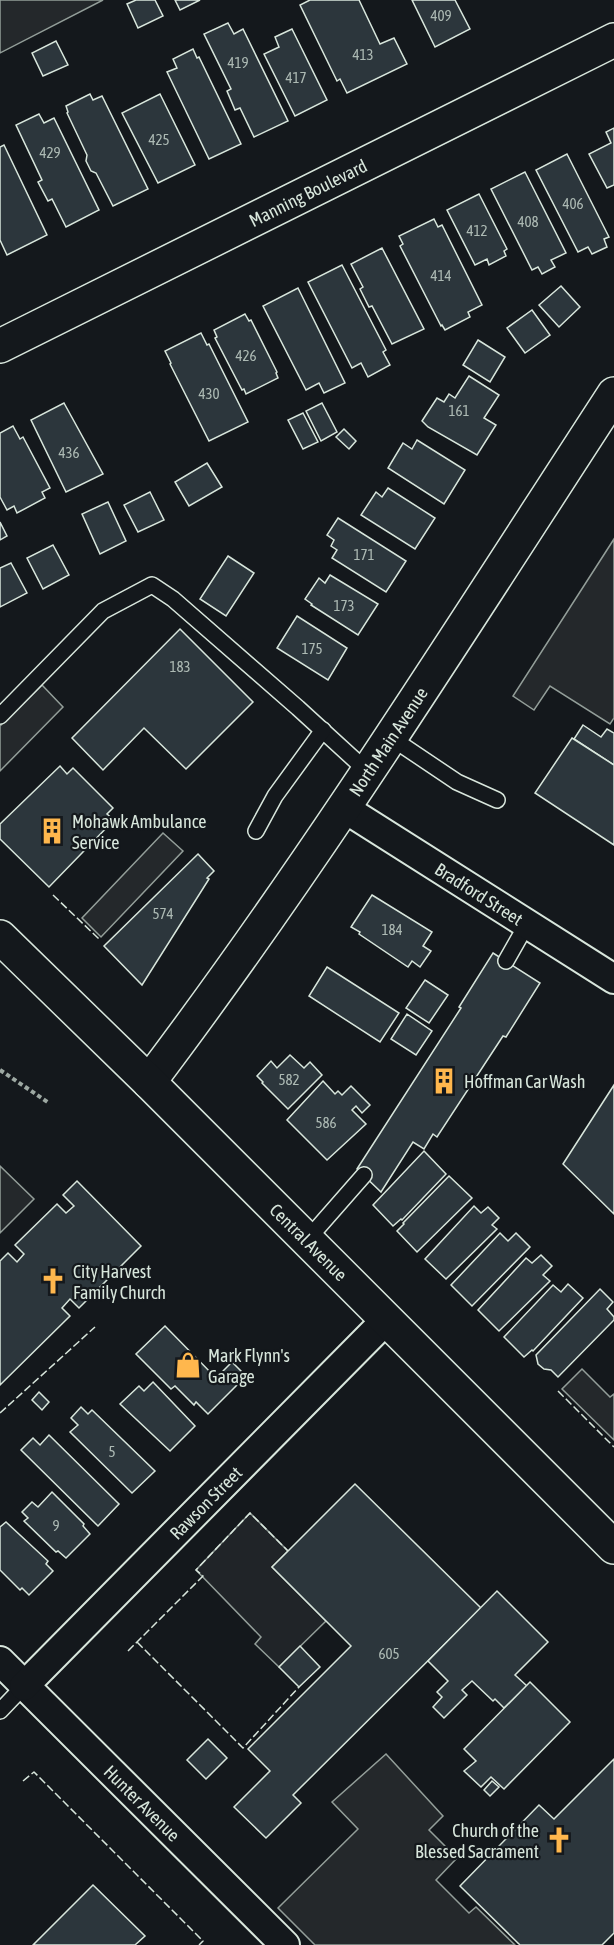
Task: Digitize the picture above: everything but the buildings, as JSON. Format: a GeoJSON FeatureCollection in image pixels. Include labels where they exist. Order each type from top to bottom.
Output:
{"type":"FeatureCollection","features":[{"type":"Feature","properties":{"kind":"street","name":"Manning Boulevard"},"geometry":{"type":"LineString","coordinates":[[0,346],[614,40]]}},
{"type":"Feature","properties":{"kind":"street","name":"North Main Avenue"},"geometry":{"type":"LineString","coordinates":[[148,1082],[194,1023],[344,808],[614,394]]}},
{"type":"Feature","properties":{"kind":"street","name":"Bradford Street"},"geometry":{"type":"LineString","coordinates":[[344,808],[614,979]]}},
{"type":"Feature","properties":{"kind":"street","name":"Central Avenue"},"geometry":{"type":"LineString","coordinates":[[0,937],[614,1547]]}},
{"type":"Feature","properties":{"kind":"street","name":"Rawson Street"},"geometry":{"type":"LineString","coordinates":[[24,1686],[386,1320]]}},
{"type":"Feature","properties":{"kind":"street","name":"Hunter Avenue"},"geometry":{"type":"LineString","coordinates":[[0,1661],[285,1945]]}},
{"type":"Feature","properties":{"kind":"lane"},"geometry":{"type":"LineString","coordinates":[[0,716],[103,611],[152,585],[173,599],[368,772]]}},
{"type":"Feature","properties":{"kind":"lane"},"geometry":{"type":"LineString","coordinates":[[256,831],[276,796],[323,730]]}},
{"type":"Feature","properties":{"kind":"lane"},"geometry":{"type":"LineString","coordinates":[[390,737],[457,782],[497,800]]}},
{"type":"Feature","properties":{"kind":"lane"},"geometry":{"type":"LineString","coordinates":[[506,961],[527,924]]}},
{"type":"Feature","properties":{"kind":"lane"},"geometry":{"type":"LineString","coordinates":[[307,1240],[364,1175]]}},
{"type":"Feature","properties":{"kind":"lane"},"geometry":{"type":"LineString","coordinates":[[0,1711],[24,1686]]}},
{"type":"Feature","properties":{"kind":"path"},"geometry":{"type":"LineString","coordinates":[[0,1070],[50,1103]]}},
{"type":"Feature","properties":{"kind":"shaded area"},"geometry":{"type":"Polygon","coordinates":[[[0,0],[103,0],[0,53],[0,0]]]}},
{"type":"Feature","properties":{"kind":"shaded area"},"geometry":{"type":"Polygon","coordinates":[[[614,539],[614,718],[610,724],[550,686],[534,710],[513,696],[614,539]]]}},
{"type":"Feature","properties":{"kind":"shaded area"},"geometry":{"type":"Polygon","coordinates":[[[42,685],[63,707],[0,771],[0,726],[42,685]]]}},
{"type":"Feature","properties":{"kind":"shaded area"},"geometry":{"type":"Polygon","coordinates":[[[163,833],[183,851],[101,937],[82,918],[163,833]]]}},
{"type":"Feature","properties":{"kind":"shaded area"},"geometry":{"type":"Polygon","coordinates":[[[0,1166],[34,1199],[0,1233],[0,1166]]]}},
{"type":"Feature","properties":{"kind":"shaded area"},"geometry":{"type":"Polygon","coordinates":[[[582,1369],[610,1397],[614,1394],[614,1440],[562,1389],[582,1369]]]}},
{"type":"Feature","properties":{"kind":"shaded area"},"geometry":{"type":"Polygon","coordinates":[[[250,1513],[288,1551],[272,1567],[326,1621],[279,1667],[255,1644],[261,1637],[196,1570],[250,1513]]]}},
{"type":"Feature","properties":{"kind":"shaded area"},"geometry":{"type":"Polygon","coordinates":[[[386,1754],[443,1816],[429,1830],[457,1858],[436,1880],[469,1913],[476,1907],[515,1945],[315,1945],[278,1908],[358,1829],[332,1802],[386,1754]]]}},
{"type":"Feature","properties":{"kind":"fence"},"geometry":{"type":"LineString","coordinates":[[53,895],[99,939]]}},
{"type":"Feature","properties":{"kind":"fence"},"geometry":{"type":"LineString","coordinates":[[0,1413],[95,1327]]}},
{"type":"Feature","properties":{"kind":"fence"},"geometry":{"type":"LineString","coordinates":[[558,1391],[614,1447]]}},
{"type":"Feature","properties":{"kind":"fence"},"geometry":{"type":"LineString","coordinates":[[128,1651],[203,1576],[196,1570],[250,1513],[288,1551]]}},
{"type":"Feature","properties":{"kind":"fence"},"geometry":{"type":"LineString","coordinates":[[137,1642],[243,1748],[299,1687]]}},
{"type":"Feature","properties":{"kind":"fence"},"geometry":{"type":"LineString","coordinates":[[23,1781],[34,1772],[203,1941],[199,1945]]}},
{"type":"Feature","properties":{"kind":"place","name":"Mohawk Ambulance Service"},"geometry":{"type":"Point","coordinates":[52,831]}},
{"type":"Feature","properties":{"kind":"place","name":"Hoffman Car Wash"},"geometry":{"type":"Point","coordinates":[444,1081]}},
{"type":"Feature","properties":{"kind":"place","name":"City Harvest Family Church"},"geometry":{"type":"Point","coordinates":[53,1281]}},
{"type":"Feature","properties":{"kind":"place","name":"Mark Flynn's Garage"},"geometry":{"type":"Point","coordinates":[188,1365]}},
{"type":"Feature","properties":{"kind":"place","name":"Church of the Blessed Sacrament"},"geometry":{"type":"Point","coordinates":[559,1840]}}]}
